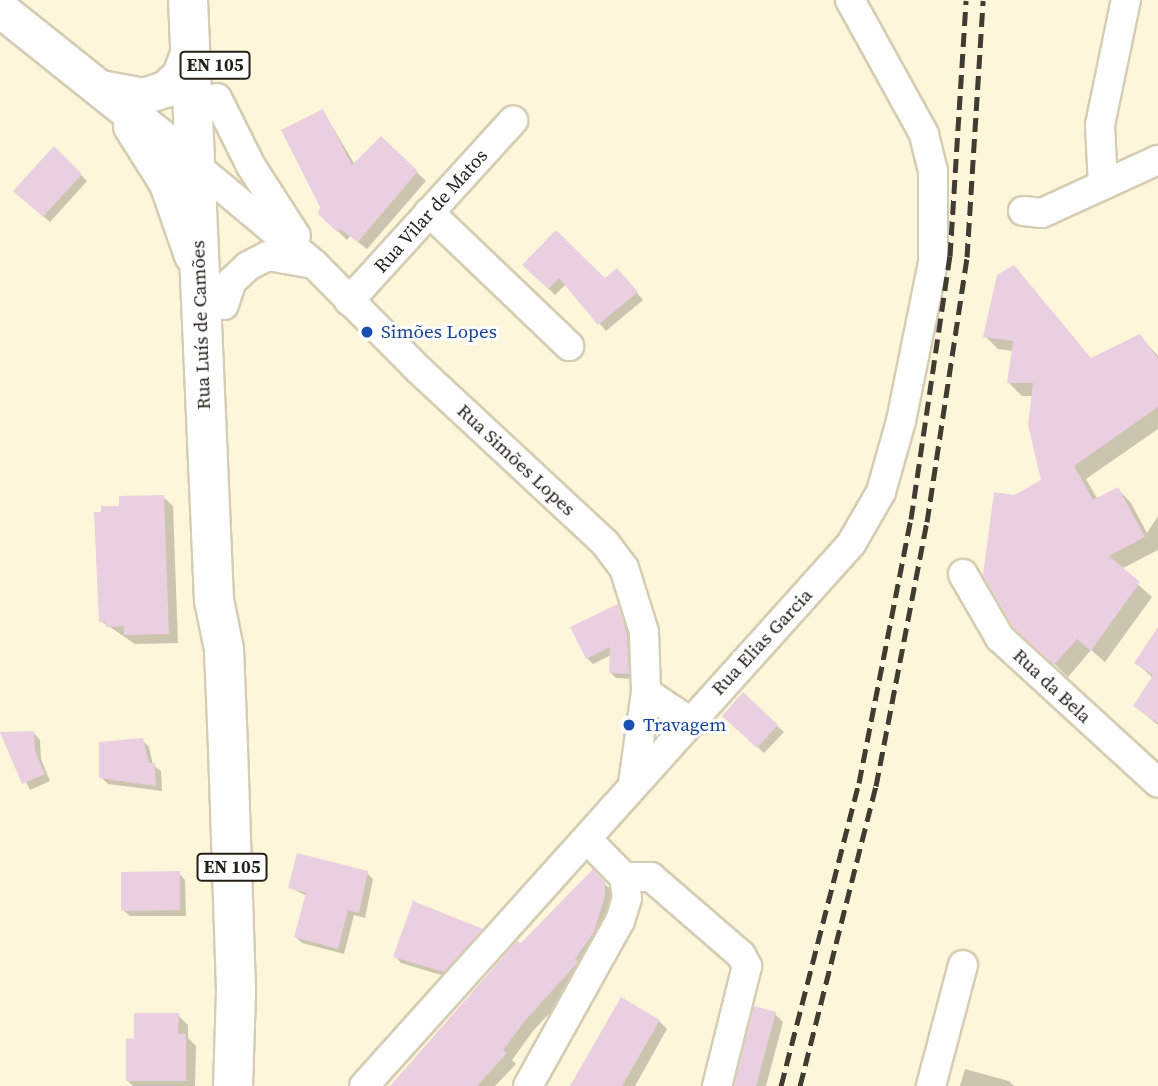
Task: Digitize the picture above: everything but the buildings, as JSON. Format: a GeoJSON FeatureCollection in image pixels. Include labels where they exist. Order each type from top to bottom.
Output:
{"type":"FeatureCollection","features":[{"type":"Feature","properties":{"kind":"main road","name":"Rua Luís de Camões"},"geometry":{"type":"LineString","coordinates":[[188,0],[190,48],[208,167]]}},
{"type":"Feature","properties":{"kind":"main road","name":"Rua Luís de Camões"},"geometry":{"type":"LineString","coordinates":[[212,0],[208,167],[212,293],[214,600],[224,649],[236,992],[233,1086]]}},
{"type":"Feature","properties":{"kind":"main road","name":"Rua Luís de Camões"},"geometry":{"type":"LineString","coordinates":[[212,293],[233,600],[224,649]]}},
{"type":"Feature","properties":{"kind":"street","name":"Rua Simões Lopes"},"geometry":{"type":"LineString","coordinates":[[200,0],[220,496],[233,600]]}},
{"type":"Feature","properties":{"kind":"street","name":"Rua Elias Garcia"},"geometry":{"type":"LineString","coordinates":[[364,1086],[588,840],[633,783],[851,544],[881,492],[901,421],[933,262],[933,171],[924,134],[850,0]]}},
{"type":"Feature","properties":{"kind":"street"},"geometry":{"type":"LineString","coordinates":[[1103,186],[1100,125],[1126,0]]}},
{"type":"Feature","properties":{"kind":"street","name":"Rua Simões Lopes"},"geometry":{"type":"LineString","coordinates":[[0,9],[100,89],[208,167],[315,265],[617,559],[638,601],[644,632],[646,692],[633,783]]}},
{"type":"Feature","properties":{"kind":"street","name":"Rua Simões Lopes"},"geometry":{"type":"LineString","coordinates":[[100,89],[125,96],[164,89],[180,75],[190,48]]}},
{"type":"Feature","properties":{"kind":"street","name":"Rua Simões Lopes"},"geometry":{"type":"LineString","coordinates":[[100,89],[144,142],[167,183],[212,293]]}},
{"type":"Feature","properties":{"kind":"street","name":"Rua Vilar de Matos"},"geometry":{"type":"LineString","coordinates":[[349,301],[513,121]]}},
{"type":"Feature","properties":{"kind":"street"},"geometry":{"type":"LineString","coordinates":[[1023,211],[1042,213],[1158,160]]}},
{"type":"Feature","properties":{"kind":"street","name":"Rua Simões Lopes"},"geometry":{"type":"LineString","coordinates":[[208,167],[257,175],[315,265]]}},
{"type":"Feature","properties":{"kind":"street"},"geometry":{"type":"LineString","coordinates":[[429,212],[569,346]]}},
{"type":"Feature","properties":{"kind":"street"},"geometry":{"type":"LineString","coordinates":[[212,293],[268,256],[315,265]]}},
{"type":"Feature","properties":{"kind":"street","name":"Rua da Bela"},"geometry":{"type":"LineString","coordinates":[[963,574],[1000,638],[1158,783]]}},
{"type":"Feature","properties":{"kind":"street"},"geometry":{"type":"LineString","coordinates":[[646,692],[689,721]]}},
{"type":"Feature","properties":{"kind":"street"},"geometry":{"type":"LineString","coordinates":[[528,1086],[620,921],[626,898],[624,877],[588,840]]}},
{"type":"Feature","properties":{"kind":"street"},"geometry":{"type":"LineString","coordinates":[[624,877],[651,877],[741,955],[747,966],[717,1086]]}},
{"type":"Feature","properties":{"kind":"street"},"geometry":{"type":"LineString","coordinates":[[931,1086],[963,965]]}},
{"type":"Feature","properties":{"kind":"railway"},"geometry":{"type":"LineString","coordinates":[[781,1086],[859,783],[911,519],[950,256],[966,0]]}},
{"type":"Feature","properties":{"kind":"railway"},"geometry":{"type":"LineString","coordinates":[[800,1086],[876,786],[927,522],[967,257],[983,0]]}},
{"type":"Feature","properties":{"kind":"place","name":"Simões Lopes"},"geometry":{"type":"Point","coordinates":[367,332]}},
{"type":"Feature","properties":{"kind":"place","name":"Travagem"},"geometry":{"type":"Point","coordinates":[629,725]}}]}
